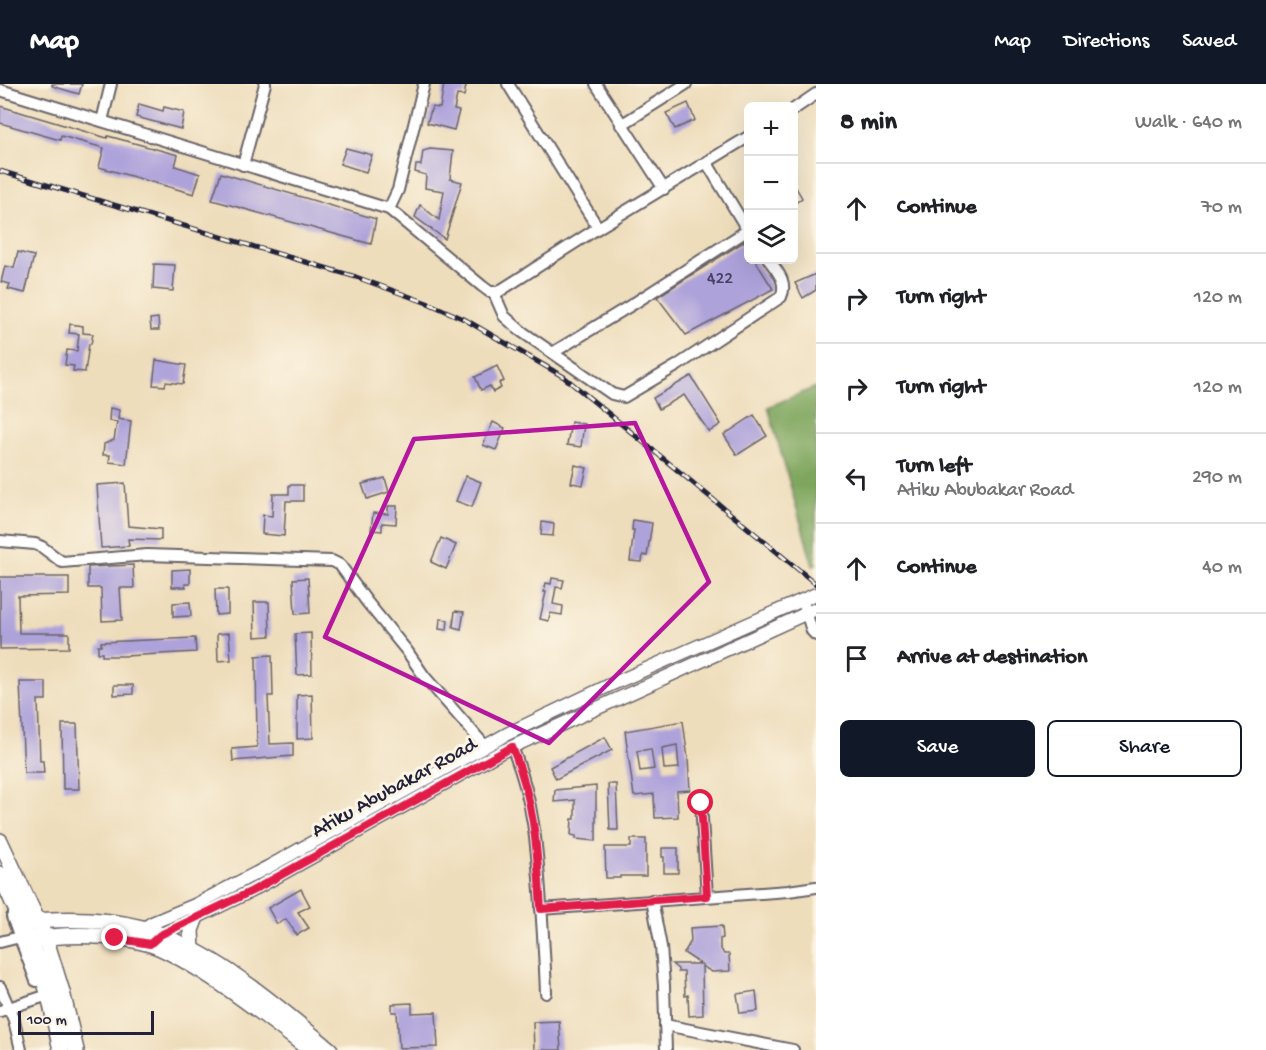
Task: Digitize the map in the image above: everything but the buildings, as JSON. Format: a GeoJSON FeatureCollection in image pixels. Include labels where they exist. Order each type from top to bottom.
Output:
{"type":"FeatureCollection","features":[{"type":"Feature","properties":{"kind":"main road"},"geometry":{"type":"LineString","coordinates":[[0,841],[30,921],[32,938],[49,995],[61,1050]]}},
{"type":"Feature","properties":{"kind":"main road"},"geometry":{"type":"LineString","coordinates":[[0,874],[30,921]]}},
{"type":"Feature","properties":{"kind":"main road"},"geometry":{"type":"LineString","coordinates":[[192,950],[191,930],[196,917]]}},
{"type":"Feature","properties":{"kind":"main road"},"geometry":{"type":"LineString","coordinates":[[30,921],[71,919],[100,921],[192,950],[253,987],[330,1050]]}},
{"type":"Feature","properties":{"kind":"main road"},"geometry":{"type":"LineString","coordinates":[[32,938],[138,934]]}},
{"type":"Feature","properties":{"kind":"main road"},"geometry":{"type":"LineString","coordinates":[[56,973],[60,952],[82,936]]}},
{"type":"Feature","properties":{"kind":"main road"},"geometry":{"type":"LineString","coordinates":[[32,938],[56,973],[76,1050]]}},
{"type":"Feature","properties":{"kind":"main road"},"geometry":{"type":"LineString","coordinates":[[155,939],[182,960],[223,985],[310,1050]]}},
{"type":"Feature","properties":{"kind":"street"},"geometry":{"type":"LineString","coordinates":[[102,122],[111,84]]}},
{"type":"Feature","properties":{"kind":"street"},"geometry":{"type":"LineString","coordinates":[[243,165],[265,84]]}},
{"type":"Feature","properties":{"kind":"street"},"geometry":{"type":"LineString","coordinates":[[389,209],[398,190],[424,84]]}},
{"type":"Feature","properties":{"kind":"street"},"geometry":{"type":"LineString","coordinates":[[508,84],[598,228]]}},
{"type":"Feature","properties":{"kind":"street"},"geometry":{"type":"LineString","coordinates":[[596,84],[664,189]]}},
{"type":"Feature","properties":{"kind":"street"},"geometry":{"type":"LineString","coordinates":[[621,125],[686,84]]}},
{"type":"Feature","properties":{"kind":"street"},"geometry":{"type":"LineString","coordinates":[[0,90],[389,209],[482,286],[494,293],[504,316],[521,331],[612,394],[626,397],[782,297],[784,284],[772,264]]}},
{"type":"Feature","properties":{"kind":"street"},"geometry":{"type":"LineString","coordinates":[[798,106],[816,94]]}},
{"type":"Feature","properties":{"kind":"street"},"geometry":{"type":"LineString","coordinates":[[494,293],[744,140]]}},
{"type":"Feature","properties":{"kind":"street"},"geometry":{"type":"LineString","coordinates":[[707,163],[744,224]]}},
{"type":"Feature","properties":{"kind":"street"},"geometry":{"type":"LineString","coordinates":[[554,352],[744,234]]}},
{"type":"Feature","properties":{"kind":"street"},"geometry":{"type":"LineString","coordinates":[[0,542],[42,546],[62,562],[147,555],[332,561],[340,565],[424,676],[485,746]]}},
{"type":"Feature","properties":{"kind":"street"},"geometry":{"type":"LineString","coordinates":[[138,934],[233,886],[485,746],[610,685],[812,598],[812,631],[816,635]]}},
{"type":"Feature","properties":{"kind":"street","name":"Atiku Abubakar Road"},"geometry":{"type":"LineString","coordinates":[[155,939],[252,891],[512,747],[811,612]]}},
{"type":"Feature","properties":{"kind":"street"},"geometry":{"type":"LineString","coordinates":[[512,747],[524,776],[533,814],[546,993]]}},
{"type":"Feature","properties":{"kind":"street"},"geometry":{"type":"LineString","coordinates":[[701,803],[707,896]]}},
{"type":"Feature","properties":{"kind":"street"},"geometry":{"type":"LineString","coordinates":[[541,909],[816,887]]}},
{"type":"Feature","properties":{"kind":"street"},"geometry":{"type":"LineString","coordinates":[[0,889],[5,914],[32,938],[54,1050]]}},
{"type":"Feature","properties":{"kind":"street"},"geometry":{"type":"LineString","coordinates":[[652,900],[661,947],[666,1050]]}},
{"type":"Feature","properties":{"kind":"street"},"geometry":{"type":"LineString","coordinates":[[0,942],[32,938]]}},
{"type":"Feature","properties":{"kind":"street"},"geometry":{"type":"LineString","coordinates":[[0,987],[4,1009],[14,1020],[21,1050]]}},
{"type":"Feature","properties":{"kind":"street"},"geometry":{"type":"LineString","coordinates":[[4,1009],[42,997]]}},
{"type":"Feature","properties":{"kind":"street"},"geometry":{"type":"LineString","coordinates":[[665,1025],[793,1050]]}},
{"type":"Feature","properties":{"kind":"highlighted area"},"geometry":{"type":"Polygon","coordinates":[[[635,423],[709,582],[549,743],[325,637],[414,439],[635,423]]]}},
{"type":"Feature","properties":{"kind":"green space"},"geometry":{"type":"Polygon","coordinates":[[[816,387],[816,564],[813,566],[768,407],[816,387]]]}},
{"type":"Feature","properties":{"kind":"railway"},"geometry":{"type":"LineString","coordinates":[[0,171],[356,277],[464,319],[564,377],[816,584]]}},
{"type":"Feature","properties":{"kind":"route"},"geometry":{"type":"LineString","coordinates":[[115,938],[150,944],[160,935],[252,891],[512,747],[524,776],[533,814],[541,909],[707,896],[701,803]]}}]}
